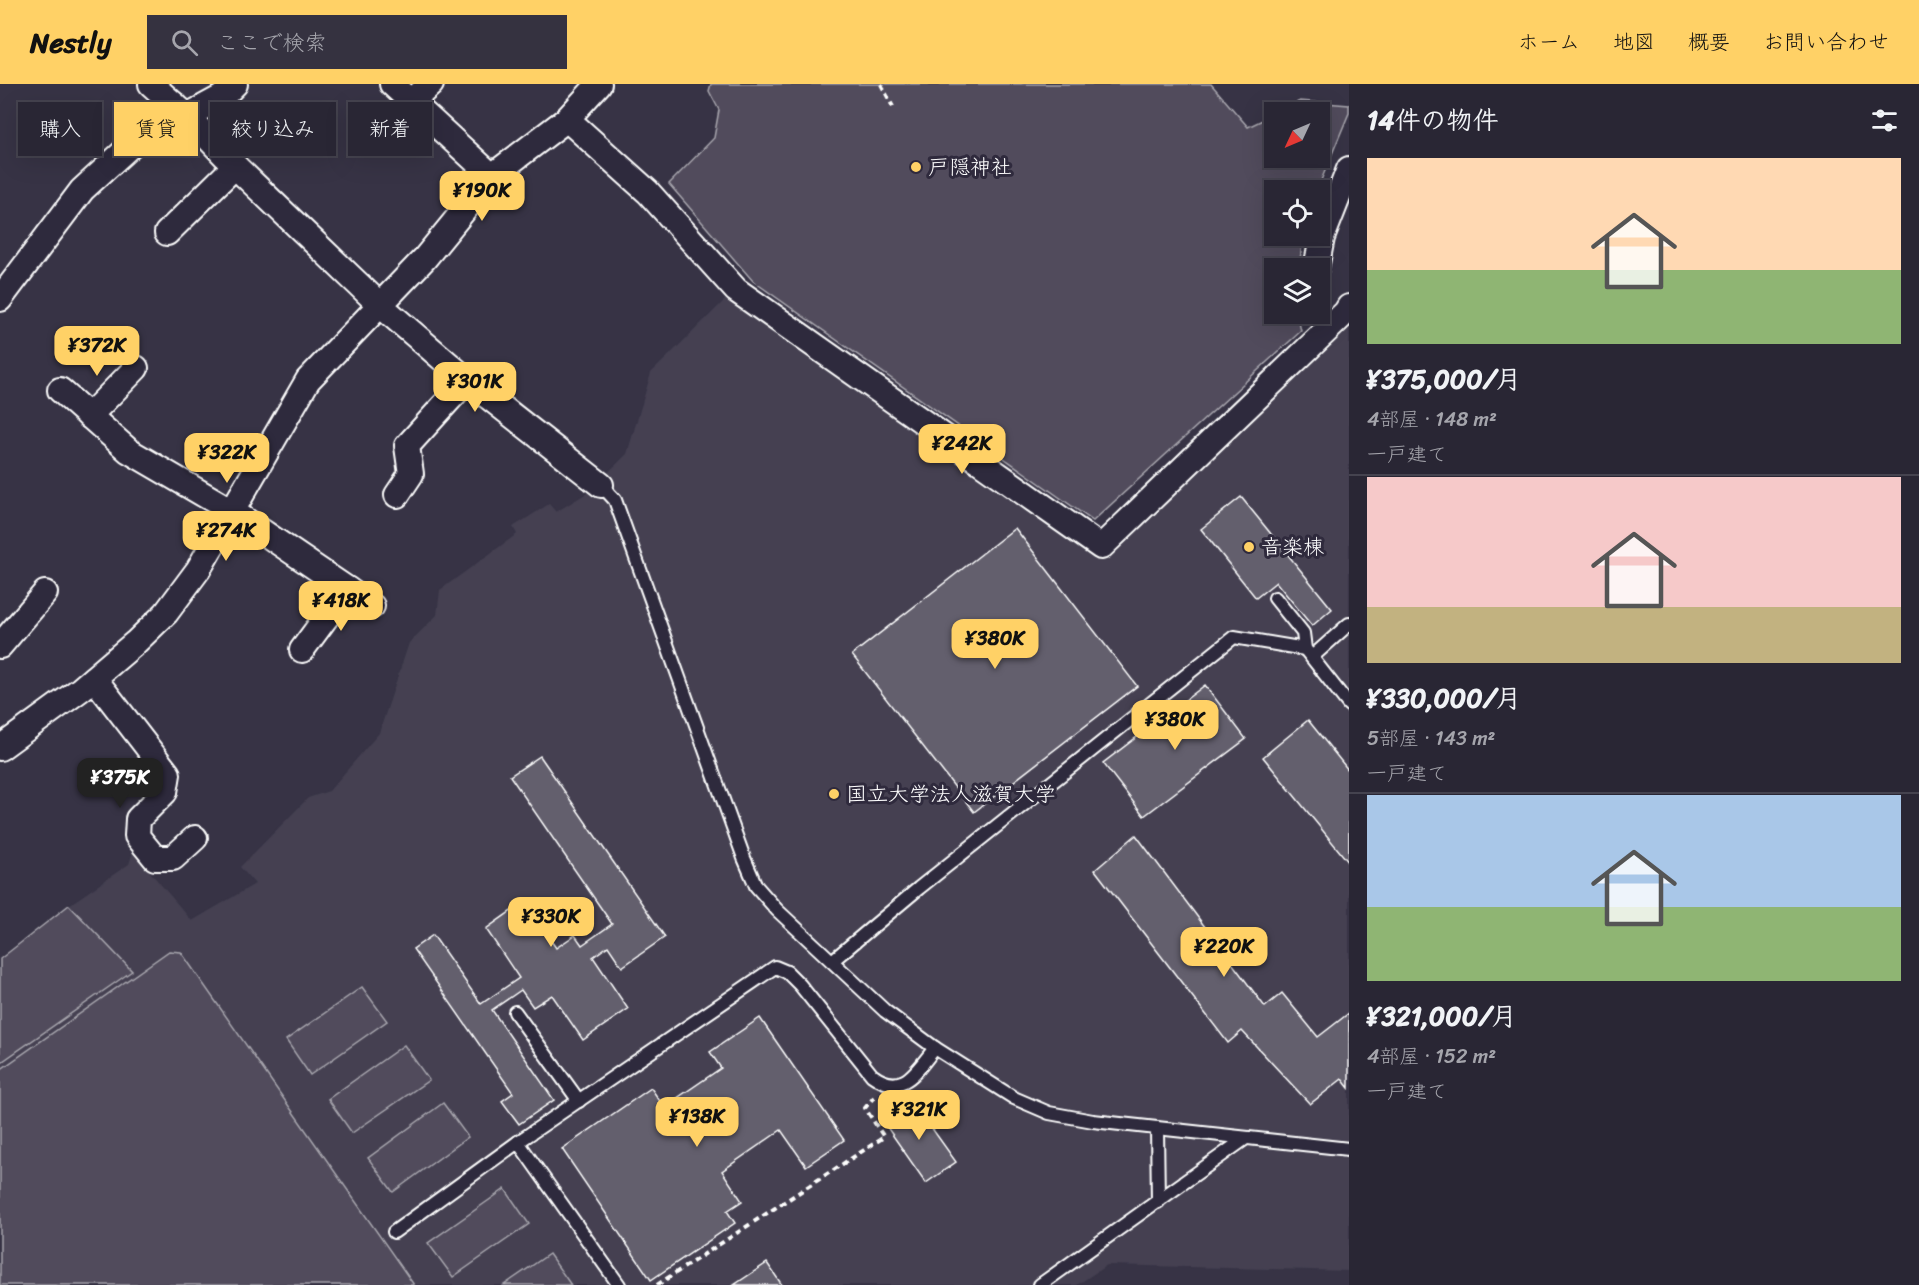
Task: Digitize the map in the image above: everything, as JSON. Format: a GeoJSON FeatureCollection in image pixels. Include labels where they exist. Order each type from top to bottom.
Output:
{"type":"FeatureCollection","features":[{"type":"Feature","properties":{"kind":"street"},"geometry":{"type":"LineString","coordinates":[[151,84],[171,102]]}},
{"type":"Feature","properties":{"kind":"street"},"geometry":{"type":"LineString","coordinates":[[198,106],[222,98],[235,84]]}},
{"type":"Feature","properties":{"kind":"street"},"geometry":{"type":"LineString","coordinates":[[393,84],[492,176]]}},
{"type":"Feature","properties":{"kind":"street"},"geometry":{"type":"LineString","coordinates":[[412,101],[430,84]]}},
{"type":"Feature","properties":{"kind":"street"},"geometry":{"type":"LineString","coordinates":[[0,748],[94,678],[166,613],[198,570],[308,380],[425,258],[492,176],[567,119],[598,84]]}},
{"type":"Feature","properties":{"kind":"street"},"geometry":{"type":"LineString","coordinates":[[567,119],[648,192],[736,290],[1101,547],[1318,324]]}},
{"type":"Feature","properties":{"kind":"street"},"geometry":{"type":"LineString","coordinates":[[198,128],[380,305],[467,380],[601,485]]}},
{"type":"Feature","properties":{"kind":"street"},"geometry":{"type":"LineString","coordinates":[[4,283],[82,190],[125,156]]}},
{"type":"Feature","properties":{"kind":"street"},"geometry":{"type":"LineString","coordinates":[[167,233],[235,166]]}},
{"type":"Feature","properties":{"kind":"street"},"geometry":{"type":"LineString","coordinates":[[1318,258],[1322,238],[1349,169]]}},
{"type":"Feature","properties":{"kind":"street"},"geometry":{"type":"LineString","coordinates":[[1330,316],[1349,306]]}},
{"type":"Feature","properties":{"kind":"street"},"geometry":{"type":"LineString","coordinates":[[89,416],[136,368]]}},
{"type":"Feature","properties":{"kind":"street"},"geometry":{"type":"LineString","coordinates":[[397,495],[411,474],[406,446],[467,380]]}},
{"type":"Feature","properties":{"kind":"street"},"geometry":{"type":"LineString","coordinates":[[60,390],[129,451],[232,511],[372,606]]}},
{"type":"Feature","properties":{"kind":"street"},"geometry":{"type":"LineString","coordinates":[[302,650],[347,590]]}},
{"type":"Feature","properties":{"kind":"street"},"geometry":{"type":"LineString","coordinates":[[0,646],[45,593]]}},
{"type":"Feature","properties":{"kind":"street"},"geometry":{"type":"LineString","coordinates":[[94,678],[168,774],[165,792],[138,819],[137,836],[155,858],[173,858],[195,838]]}},
{"type":"Feature","properties":{"kind":"lane"},"geometry":{"type":"LineString","coordinates":[[601,485],[615,500],[756,886],[777,910],[885,1011],[935,1048],[1014,1098],[1049,1113],[1157,1128],[1349,1149]]}},
{"type":"Feature","properties":{"kind":"lane"},"geometry":{"type":"LineString","coordinates":[[1275,598],[1303,633],[1308,653],[1349,705]]}},
{"type":"Feature","properties":{"kind":"lane"},"geometry":{"type":"LineString","coordinates":[[832,961],[938,873],[1234,638],[1308,653],[1349,624]]}},
{"type":"Feature","properties":{"kind":"lane"},"geometry":{"type":"LineString","coordinates":[[394,1232],[518,1142],[775,967],[787,972],[800,985],[872,1075],[881,1082],[894,1085],[905,1082],[935,1048]]}},
{"type":"Feature","properties":{"kind":"lane"},"geometry":{"type":"LineString","coordinates":[[515,1012],[579,1101]]}},
{"type":"Feature","properties":{"kind":"lane"},"geometry":{"type":"LineString","coordinates":[[1157,1128],[1158,1202]]}},
{"type":"Feature","properties":{"kind":"lane"},"geometry":{"type":"LineString","coordinates":[[1040,1285],[1246,1138]]}},
{"type":"Feature","properties":{"kind":"lane"},"geometry":{"type":"LineString","coordinates":[[518,1142],[619,1285]]}},
{"type":"Feature","properties":{"kind":"path"},"geometry":{"type":"LineString","coordinates":[[881,84],[893,107]]}},
{"type":"Feature","properties":{"kind":"path"},"geometry":{"type":"LineString","coordinates":[[657,1285],[884,1137],[865,1108],[887,1083]]}},
{"type":"Feature","properties":{"kind":"shaded area"},"geometry":{"type":"Polygon","coordinates":[[[711,84],[1211,84],[1248,127],[1264,119],[1264,168],[1326,168],[1321,180],[1264,180],[1264,246],[1302,246],[1300,258],[1264,258],[1264,324],[1299,324],[1301,331],[1093,521],[753,281],[669,184],[714,138],[719,110],[709,91],[711,84]]]}},
{"type":"Feature","properties":{"kind":"shaded area"},"geometry":{"type":"Polygon","coordinates":[[[1330,103],[1349,105],[1349,113],[1330,159],[1330,103]]]}},
{"type":"Feature","properties":{"kind":"shaded area","name":"国立大学法人滋賀大学"},"geometry":{"type":"Polygon","coordinates":[[[728,297],[1101,558],[1349,323],[1349,1271],[1107,1265],[1077,1285],[0,1285],[0,959],[69,905],[129,864],[133,852],[192,921],[255,884],[240,867],[308,798],[329,791],[379,733],[409,643],[437,615],[440,590],[517,534],[513,527],[549,504],[556,512],[587,493],[627,454],[651,373],[728,297]]]}},
{"type":"Feature","properties":{"kind":"shaded area"},"geometry":{"type":"Polygon","coordinates":[[[69,905],[132,971],[0,1063],[0,959],[69,905]]]}},
{"type":"Feature","properties":{"kind":"shaded area"},"geometry":{"type":"Polygon","coordinates":[[[169,951],[181,952],[414,1285],[0,1285],[0,1070],[169,951]]]}},
{"type":"Feature","properties":{"kind":"shaded area"},"geometry":{"type":"Polygon","coordinates":[[[362,987],[387,1021],[310,1075],[286,1040],[362,987]]]}},
{"type":"Feature","properties":{"kind":"shaded area"},"geometry":{"type":"Polygon","coordinates":[[[404,1045],[429,1080],[352,1133],[328,1099],[404,1045]]]}},
{"type":"Feature","properties":{"kind":"shaded area"},"geometry":{"type":"Polygon","coordinates":[[[443,1103],[468,1137],[393,1192],[368,1158],[443,1103]]]}},
{"type":"Feature","properties":{"kind":"shaded area"},"geometry":{"type":"Polygon","coordinates":[[[505,1189],[529,1224],[453,1277],[428,1243],[505,1189]]]}},
{"type":"Feature","properties":{"kind":"shaded area"},"geometry":{"type":"Polygon","coordinates":[[[549,1254],[571,1285],[504,1285],[549,1254]]]}},
{"type":"Feature","properties":{"kind":"building"},"geometry":{"type":"Polygon","coordinates":[[[1241,497],[1332,609],[1312,626],[1276,582],[1256,598],[1201,529],[1241,497]]]}},
{"type":"Feature","properties":{"kind":"building"},"geometry":{"type":"Polygon","coordinates":[[[1015,528],[1137,686],[974,812],[852,655],[1015,528]]]}},
{"type":"Feature","properties":{"kind":"building"},"geometry":{"type":"Polygon","coordinates":[[[1205,685],[1246,739],[1144,816],[1103,763],[1205,685]]]}},
{"type":"Feature","properties":{"kind":"building"},"geometry":{"type":"Polygon","coordinates":[[[1308,720],[1349,771],[1349,863],[1263,757],[1308,720]]]}},
{"type":"Feature","properties":{"kind":"building"},"geometry":{"type":"Polygon","coordinates":[[[540,756],[665,937],[622,967],[608,946],[593,957],[628,1009],[583,1040],[552,995],[533,1007],[521,990],[492,1010],[554,1100],[519,1124],[502,1101],[513,1093],[413,949],[433,935],[481,1004],[519,978],[486,929],[524,902],[556,948],[575,935],[582,945],[612,924],[510,776],[540,756]]]}},
{"type":"Feature","properties":{"kind":"building"},"geometry":{"type":"Polygon","coordinates":[[[1136,835],[1265,1007],[1282,993],[1318,1037],[1349,1013],[1349,1088],[1342,1079],[1310,1104],[1242,1031],[1228,1043],[1095,870],[1136,835]]]}},
{"type":"Feature","properties":{"kind":"building"},"geometry":{"type":"Polygon","coordinates":[[[760,1018],[844,1140],[806,1166],[781,1130],[722,1171],[742,1201],[727,1211],[735,1223],[651,1280],[562,1149],[651,1088],[664,1107],[721,1068],[710,1052],[760,1018]]]}},
{"type":"Feature","properties":{"kind":"building"},"geometry":{"type":"Polygon","coordinates":[[[911,1099],[956,1162],[926,1183],[882,1120],[911,1099]]]}},
{"type":"Feature","properties":{"kind":"building"},"geometry":{"type":"Polygon","coordinates":[[[767,1263],[782,1285],[734,1285],[767,1263]]]}},
{"type":"Feature","properties":{"kind":"place","name":"戸隠神社"},"geometry":{"type":"Point","coordinates":[916,167]}},
{"type":"Feature","properties":{"kind":"place","name":"音楽棟"},"geometry":{"type":"Point","coordinates":[1249,547]}},
{"type":"Feature","properties":{"kind":"place","name":"国立大学法人滋賀大学"},"geometry":{"type":"Point","coordinates":[834,794]}}]}
